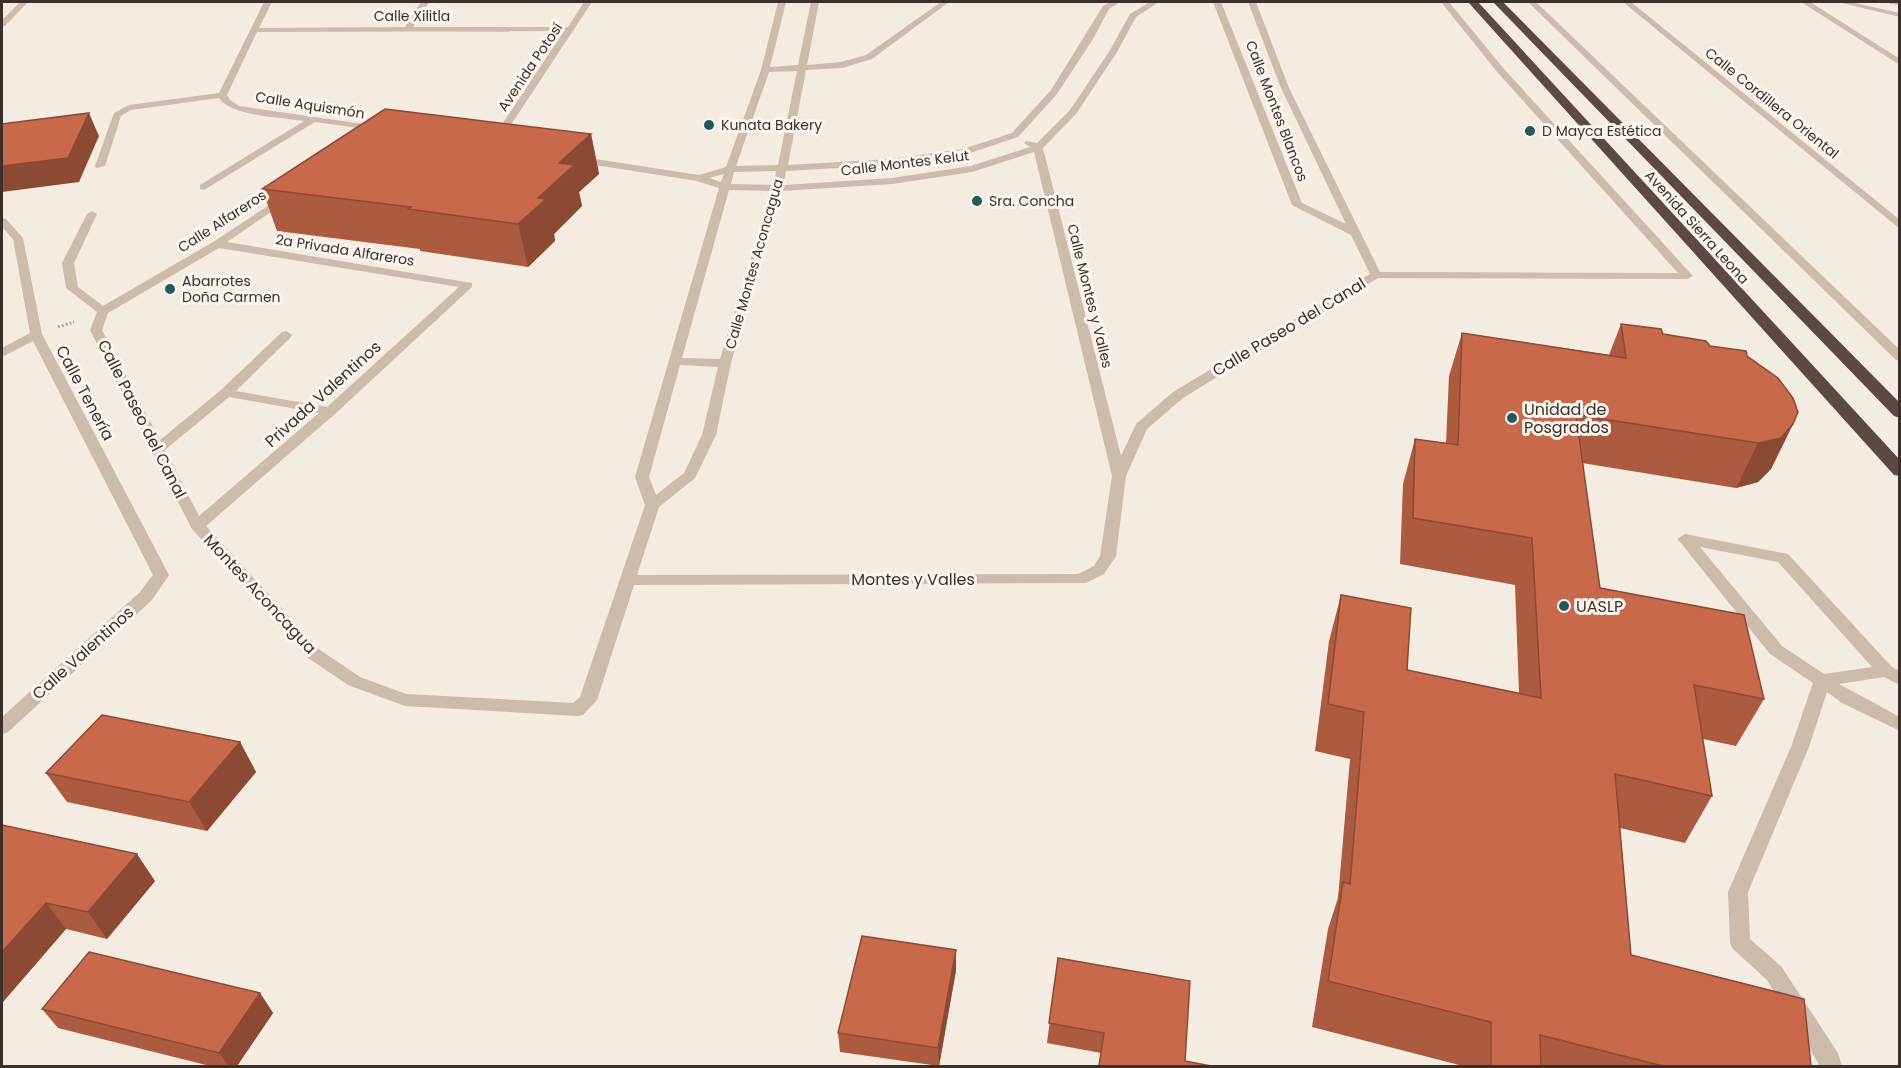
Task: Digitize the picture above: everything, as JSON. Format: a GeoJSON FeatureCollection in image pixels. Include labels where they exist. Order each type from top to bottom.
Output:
{"type":"FeatureCollection","features":[{"type":"Feature","properties":{"kind":"highway","name":"Avenida Sierra Leona"},"geometry":{"type":"LineString","coordinates":[[1473,2],[1899,471]]}},
{"type":"Feature","properties":{"kind":"highway","name":"Avenida Sierra Leona"},"geometry":{"type":"LineString","coordinates":[[1498,2],[1899,413]]}},
{"type":"Feature","properties":{"kind":"highway"},"geometry":{"type":"LineString","coordinates":[[1494,25],[1521,25]]}},
{"type":"Feature","properties":{"kind":"street"},"geometry":{"type":"LineString","coordinates":[[2,24],[24,2]]}},
{"type":"Feature","properties":{"kind":"street"},"geometry":{"type":"LineString","coordinates":[[100,166],[117,115],[129,108],[222,95],[268,2]]}},
{"type":"Feature","properties":{"kind":"street"},"geometry":{"type":"LineString","coordinates":[[407,30],[425,2]]}},
{"type":"Feature","properties":{"kind":"street","name":"Avenida Potosí"},"geometry":{"type":"LineString","coordinates":[[504,148],[487,145],[588,2]]}},
{"type":"Feature","properties":{"kind":"street"},"geometry":{"type":"LineString","coordinates":[[627,580],[652,506],[642,477],[730,169],[765,70],[782,2]]}},
{"type":"Feature","properties":{"kind":"street","name":"Calle Montes Aconcagua"},"geometry":{"type":"LineString","coordinates":[[652,506],[690,475],[709,435],[725,363],[778,188],[815,2]]}},
{"type":"Feature","properties":{"kind":"street"},"geometry":{"type":"LineString","coordinates":[[765,70],[842,65],[869,57],[945,2]]}},
{"type":"Feature","properties":{"kind":"street","name":"Calle Montes Kelut"},"geometry":{"type":"LineString","coordinates":[[730,169],[890,162],[964,152],[1015,135],[1054,92],[1089,39],[1106,8],[1116,2]]}},
{"type":"Feature","properties":{"kind":"street","name":"Calle Montes Kelut"},"geometry":{"type":"LineString","coordinates":[[725,187],[778,188],[892,181],[972,169],[1038,148],[1073,112],[1113,52],[1133,16],[1155,2]]}},
{"type":"Feature","properties":{"kind":"street","name":"Calle Montes Blancos"},"geometry":{"type":"LineString","coordinates":[[1217,2],[1297,205],[1356,233]]}},
{"type":"Feature","properties":{"kind":"street","name":"Calle Montes Blancos"},"geometry":{"type":"LineString","coordinates":[[1252,2],[1285,88],[1376,274]]}},
{"type":"Feature","properties":{"kind":"street","name":"Calle Paseo del Canal"},"geometry":{"type":"LineString","coordinates":[[1119,477],[1141,427],[1178,395],[1376,274],[1687,276],[1501,71],[1445,2]]}},
{"type":"Feature","properties":{"kind":"street"},"geometry":{"type":"LineString","coordinates":[[1532,2],[1899,357]]}},
{"type":"Feature","properties":{"kind":"street","name":"Calle Cordillera Oriental"},"geometry":{"type":"LineString","coordinates":[[1627,2],[1899,226]]}},
{"type":"Feature","properties":{"kind":"street"},"geometry":{"type":"LineString","coordinates":[[1805,2],[1899,63]]}},
{"type":"Feature","properties":{"kind":"street"},"geometry":{"type":"LineString","coordinates":[[1842,2],[1899,15]]}},
{"type":"Feature","properties":{"kind":"street"},"geometry":{"type":"LineString","coordinates":[[1893,2],[1899,3]]}},
{"type":"Feature","properties":{"kind":"street","name":"Calle Xilitla"},"geometry":{"type":"LineString","coordinates":[[254,30],[571,29]]}},
{"type":"Feature","properties":{"kind":"street","name":"Calle Aquismón"},"geometry":{"type":"LineString","coordinates":[[222,95],[226,102],[237,108],[379,134]]}},
{"type":"Feature","properties":{"kind":"street"},"geometry":{"type":"LineString","coordinates":[[204,187],[312,120]]}},
{"type":"Feature","properties":{"kind":"street"},"geometry":{"type":"LineString","coordinates":[[1015,135],[1038,148]]}},
{"type":"Feature","properties":{"kind":"street","name":"Calle Montes y Valles"},"geometry":{"type":"LineString","coordinates":[[1038,148],[1119,477]]}},
{"type":"Feature","properties":{"kind":"street"},"geometry":{"type":"LineString","coordinates":[[561,157],[699,178],[725,187]]}},
{"type":"Feature","properties":{"kind":"street"},"geometry":{"type":"LineString","coordinates":[[699,178],[730,169]]}},
{"type":"Feature","properties":{"kind":"street","name":"Calle Alfareros"},"geometry":{"type":"LineString","coordinates":[[103,311],[218,244],[296,190]]}},
{"type":"Feature","properties":{"kind":"street"},"geometry":{"type":"LineString","coordinates":[[92,214],[68,262],[72,288],[103,311]]}},
{"type":"Feature","properties":{"kind":"street","name":"Calle Tenería"},"geometry":{"type":"LineString","coordinates":[[2,221],[18,238],[36,334],[162,575]]}},
{"type":"Feature","properties":{"kind":"street","name":"2a Privada Alfareros"},"geometry":{"type":"LineString","coordinates":[[218,244],[468,285]]}},
{"type":"Feature","properties":{"kind":"street","name":"Privada Valentinos"},"geometry":{"type":"LineString","coordinates":[[197,526],[330,411],[468,285]]}},
{"type":"Feature","properties":{"kind":"street","name":"Calle Paseo del Canal"},"geometry":{"type":"LineString","coordinates":[[103,311],[96,330],[197,526]]}},
{"type":"Feature","properties":{"kind":"street"},"geometry":{"type":"LineString","coordinates":[[2,353],[36,334]]}},
{"type":"Feature","properties":{"kind":"street"},"geometry":{"type":"LineString","coordinates":[[157,449],[226,393],[286,335]]}},
{"type":"Feature","properties":{"kind":"street"},"geometry":{"type":"LineString","coordinates":[[674,361],[725,363]]}},
{"type":"Feature","properties":{"kind":"street"},"geometry":{"type":"LineString","coordinates":[[226,393],[330,411]]}},
{"type":"Feature","properties":{"kind":"street","name":"Montes y Valles"},"geometry":{"type":"LineString","coordinates":[[627,580],[1080,579],[1099,570],[1108,556],[1119,477]]}},
{"type":"Feature","properties":{"kind":"street","name":"Montes Aconcagua"},"geometry":{"type":"LineString","coordinates":[[197,526],[314,654],[354,681],[405,700],[577,710],[588,700],[627,580]]}},
{"type":"Feature","properties":{"kind":"street"},"geometry":{"type":"LineString","coordinates":[[1893,675],[1783,558],[1685,539],[1776,650],[1848,698],[1899,725]]}},
{"type":"Feature","properties":{"kind":"street","name":"Calle Valentinos"},"geometry":{"type":"LineString","coordinates":[[2,728],[146,596],[162,575]]}},
{"type":"Feature","properties":{"kind":"street"},"geometry":{"type":"LineString","coordinates":[[1822,681],[1893,675]]}},
{"type":"Feature","properties":{"kind":"street"},"geometry":{"type":"LineString","coordinates":[[1822,681],[1800,747],[1738,892],[1740,944],[1774,973],[1830,1060],[1831,1066]]}},
{"type":"Feature","properties":{"kind":"path"},"geometry":{"type":"LineString","coordinates":[[57,327],[78,320]]}},
{"type":"Feature","properties":{"kind":"building"},"geometry":{"type":"Polygon","coordinates":[[[385,109],[591,134],[559,163],[574,165],[538,198],[546,199],[518,224],[408,209],[411,207],[262,189],[385,109]]]}},
{"type":"Feature","properties":{"kind":"building"},"geometry":{"type":"Polygon","coordinates":[[[89,113],[68,158],[2,166],[2,124],[89,113]]]}},
{"type":"Feature","properties":{"kind":"building"},"geometry":{"type":"Polygon","coordinates":[[[1621,324],[1661,329],[1663,334],[1706,341],[1710,346],[1746,351],[1747,356],[1778,378],[1793,398],[1798,412],[1793,424],[1781,438],[1758,443],[1576,415],[1600,588],[1744,615],[1764,699],[1694,685],[1712,796],[1615,774],[1631,955],[1804,999],[1811,1066],[1663,1066],[1540,1035],[1541,1066],[1491,1066],[1491,1022],[1328,981],[1343,882],[1350,884],[1364,712],[1328,704],[1341,595],[1411,608],[1407,670],[1541,698],[1532,538],[1413,518],[1415,439],[1458,445],[1462,333],[1626,358],[1621,324]]]}},
{"type":"Feature","properties":{"kind":"building"},"geometry":{"type":"Polygon","coordinates":[[[102,715],[240,742],[189,802],[46,773],[102,715]]]}},
{"type":"Feature","properties":{"kind":"building"},"geometry":{"type":"Polygon","coordinates":[[[2,825],[137,854],[88,912],[46,903],[2,952],[2,825]]]}},
{"type":"Feature","properties":{"kind":"building"},"geometry":{"type":"Polygon","coordinates":[[[862,936],[956,950],[938,1048],[838,1033],[862,936]]]}},
{"type":"Feature","properties":{"kind":"building"},"geometry":{"type":"Polygon","coordinates":[[[89,952],[260,993],[219,1053],[42,1009],[89,952]]]}},
{"type":"Feature","properties":{"kind":"building"},"geometry":{"type":"Polygon","coordinates":[[[1058,958],[1190,981],[1185,1061],[1211,1066],[1099,1066],[1104,1033],[1049,1023],[1058,958]]]}},
{"type":"Feature","properties":{"kind":"place","name":"Kunata Bakery"},"geometry":{"type":"Point","coordinates":[709,125]}},
{"type":"Feature","properties":{"kind":"place","name":"D Mayca Estética"},"geometry":{"type":"Point","coordinates":[1530,131]}},
{"type":"Feature","properties":{"kind":"place","name":"Sra. Concha"},"geometry":{"type":"Point","coordinates":[977,201]}},
{"type":"Feature","properties":{"kind":"place","name":"Abarrotes Doña Carmen"},"geometry":{"type":"Point","coordinates":[170,289]}},
{"type":"Feature","properties":{"kind":"place","name":"Unidad de Posgrados"},"geometry":{"type":"Point","coordinates":[1512,418]}},
{"type":"Feature","properties":{"kind":"place","name":"UASLP"},"geometry":{"type":"Point","coordinates":[1564,606]}}]}
